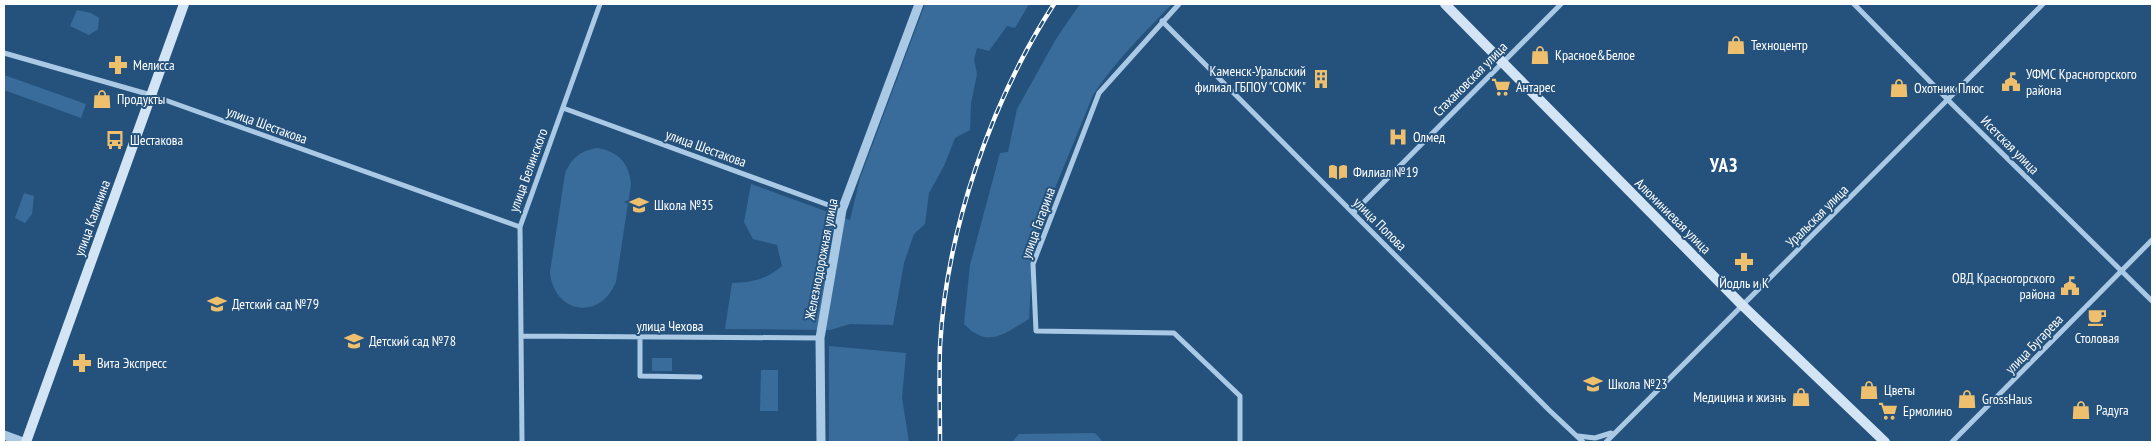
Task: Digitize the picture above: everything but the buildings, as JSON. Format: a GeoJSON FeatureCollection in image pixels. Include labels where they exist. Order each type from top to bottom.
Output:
{"type":"FeatureCollection","features":[{"type":"Feature","properties":{"kind":"main road","name":"улица Калинина"},"geometry":{"type":"LineString","coordinates":[[24,442],[184,4]]}},
{"type":"Feature","properties":{"kind":"main road","name":"Алюминиевая улица"},"geometry":{"type":"LineString","coordinates":[[1445,4],[1742,305],[1885,442]]}},
{"type":"Feature","properties":{"kind":"street","name":"улица Белинского"},"geometry":{"type":"LineString","coordinates":[[522,442],[520,226],[600,4]]}},
{"type":"Feature","properties":{"kind":"street","name":"Железнодорожная улица"},"geometry":{"type":"LineString","coordinates":[[822,442],[820,338],[842,210],[919,4]]}},
{"type":"Feature","properties":{"kind":"street","name":"улица Гагарина"},"geometry":{"type":"LineString","coordinates":[[1179,4],[1098,93],[1033,264],[1036,331],[1174,333],[1240,396],[1240,442]]}},
{"type":"Feature","properties":{"kind":"street","name":"Стахановская улица"},"geometry":{"type":"LineString","coordinates":[[1353,213],[1561,4]]}},
{"type":"Feature","properties":{"kind":"street","name":"Исетская улица"},"geometry":{"type":"LineString","coordinates":[[1854,4],[2152,301]]}},
{"type":"Feature","properties":{"kind":"street","name":"Уральская улица"},"geometry":{"type":"LineString","coordinates":[[1606,442],[2043,4]]}},
{"type":"Feature","properties":{"kind":"street","name":"улица Попова"},"geometry":{"type":"LineString","coordinates":[[1162,21],[1548,410],[1584,442]]}},
{"type":"Feature","properties":{"kind":"street","name":"улица Шестакова"},"geometry":{"type":"LineString","coordinates":[[4,54],[151,95],[520,226]]}},
{"type":"Feature","properties":{"kind":"street","name":"улица Шестакова"},"geometry":{"type":"LineString","coordinates":[[563,108],[842,210]]}},
{"type":"Feature","properties":{"kind":"street","name":"улица Бугарева"},"geometry":{"type":"LineString","coordinates":[[1954,441],[2152,240]]}},
{"type":"Feature","properties":{"kind":"street","name":"улица Чехова"},"geometry":{"type":"LineString","coordinates":[[521,336],[820,338]]}},
{"type":"Feature","properties":{"kind":"street"},"geometry":{"type":"LineString","coordinates":[[640,337],[640,376],[700,377]]}},
{"type":"Feature","properties":{"kind":"street"},"geometry":{"type":"LineString","coordinates":[[1578,436],[1602,437],[1615,431]]}},
{"type":"Feature","properties":{"kind":"street"},"geometry":{"type":"LineString","coordinates":[[4,435],[24,442]]}},
{"type":"Feature","properties":{"kind":"shaded area"},"geometry":{"type":"Polygon","coordinates":[[[925,4],[1029,4],[1015,28],[1007,26],[989,51],[977,48],[974,60],[977,74],[971,103],[970,130],[955,138],[944,166],[929,193],[925,224],[914,234],[904,263],[893,325],[850,324],[830,330],[725,329],[732,283],[759,279],[771,274],[782,266],[777,245],[753,239],[744,222],[751,184],[850,220],[860,178],[925,4]]]}},
{"type":"Feature","properties":{"kind":"shaded area"},"geometry":{"type":"Polygon","coordinates":[[[1080,4],[1172,4],[1120,59],[1093,95],[1033,242],[1029,319],[1004,334],[989,337],[981,336],[964,324],[970,265],[1000,153],[1008,152],[1017,109],[1056,39],[1080,4]]]}},
{"type":"Feature","properties":{"kind":"shaded area"},"geometry":{"type":"Polygon","coordinates":[[[77,10],[91,13],[99,18],[98,29],[89,35],[70,26],[77,10]]]}},
{"type":"Feature","properties":{"kind":"shaded area"},"geometry":{"type":"Polygon","coordinates":[[[4,75],[86,104],[81,118],[4,90],[4,75]]]}},
{"type":"Feature","properties":{"kind":"shaded area"},"geometry":{"type":"Polygon","coordinates":[[[597,148],[611,152],[621,159],[628,170],[631,184],[616,282],[609,294],[600,303],[589,307],[578,307],[568,304],[560,297],[553,286],[550,272],[565,174],[577,156],[597,148]]]}},
{"type":"Feature","properties":{"kind":"shaded area"},"geometry":{"type":"Polygon","coordinates":[[[24,193],[34,196],[32,214],[25,223],[15,218],[24,193]]]}},
{"type":"Feature","properties":{"kind":"shaded area"},"geometry":{"type":"Polygon","coordinates":[[[829,346],[906,353],[902,398],[909,442],[829,442],[829,346]]]}},
{"type":"Feature","properties":{"kind":"shaded area"},"geometry":{"type":"Polygon","coordinates":[[[652,358],[672,358],[672,371],[652,371],[652,358]]]}},
{"type":"Feature","properties":{"kind":"shaded area"},"geometry":{"type":"Polygon","coordinates":[[[761,370],[778,370],[778,411],[760,411],[761,370]]]}},
{"type":"Feature","properties":{"kind":"shaded area"},"geometry":{"type":"Polygon","coordinates":[[[1095,433],[1103,442],[1012,442],[1019,434],[1095,433]]]}},
{"type":"Feature","properties":{"kind":"railway"},"geometry":{"type":"LineString","coordinates":[[940,442],[940,347],[944,303],[951,258],[962,213],[976,168],[1010,82],[1054,4]]}},
{"type":"Feature","properties":{"kind":"place","name":"Техноцентр"},"geometry":{"type":"Point","coordinates":[1736,45]}},
{"type":"Feature","properties":{"kind":"place","name":"Красное&Белое"},"geometry":{"type":"Point","coordinates":[1540,55]}},
{"type":"Feature","properties":{"kind":"place","name":"Мелисса"},"geometry":{"type":"Point","coordinates":[118,65]}},
{"type":"Feature","properties":{"kind":"place","name":"Каменск-Уральский филиал ГБПОУ \"СОМК\""},"geometry":{"type":"Point","coordinates":[1321,79]}},
{"type":"Feature","properties":{"kind":"place","name":"УФМС Красногорского района"},"geometry":{"type":"Point","coordinates":[2011,82]}},
{"type":"Feature","properties":{"kind":"place","name":"Антарес"},"geometry":{"type":"Point","coordinates":[1501,87]}},
{"type":"Feature","properties":{"kind":"place","name":"Охотник Плюс"},"geometry":{"type":"Point","coordinates":[1899,88]}},
{"type":"Feature","properties":{"kind":"place","name":"Продукты"},"geometry":{"type":"Point","coordinates":[102,99]}},
{"type":"Feature","properties":{"kind":"place","name":"Олмед"},"geometry":{"type":"Point","coordinates":[1398,137]}},
{"type":"Feature","properties":{"kind":"place","name":"Шестакова"},"geometry":{"type":"Point","coordinates":[115,140]}},
{"type":"Feature","properties":{"kind":"place","name":"Филиал №19"},"geometry":{"type":"Point","coordinates":[1338,172]}},
{"type":"Feature","properties":{"kind":"place","name":"Школа №35"},"geometry":{"type":"Point","coordinates":[639,205]}},
{"type":"Feature","properties":{"kind":"place","name":"Йодль и К"},"geometry":{"type":"Point","coordinates":[1744,262]}},
{"type":"Feature","properties":{"kind":"place","name":"ОВД Красногорского района"},"geometry":{"type":"Point","coordinates":[2070,286]}},
{"type":"Feature","properties":{"kind":"place","name":"Детский сад №79"},"geometry":{"type":"Point","coordinates":[217,304]}},
{"type":"Feature","properties":{"kind":"place","name":"Столовая"},"geometry":{"type":"Point","coordinates":[2097,317]}},
{"type":"Feature","properties":{"kind":"place","name":"Детский сад №78"},"geometry":{"type":"Point","coordinates":[354,341]}},
{"type":"Feature","properties":{"kind":"place","name":"Вита Экспресс"},"geometry":{"type":"Point","coordinates":[82,363]}},
{"type":"Feature","properties":{"kind":"place","name":"Школа №23"},"geometry":{"type":"Point","coordinates":[1593,384]}},
{"type":"Feature","properties":{"kind":"place","name":"Цветы"},"geometry":{"type":"Point","coordinates":[1869,390]}},
{"type":"Feature","properties":{"kind":"place","name":"Медицина и жизнь"},"geometry":{"type":"Point","coordinates":[1801,397]}},
{"type":"Feature","properties":{"kind":"place","name":"GrossHaus"},"geometry":{"type":"Point","coordinates":[1967,399]}},
{"type":"Feature","properties":{"kind":"place","name":"Радуга"},"geometry":{"type":"Point","coordinates":[2081,410]}},
{"type":"Feature","properties":{"kind":"place","name":"Ермолино"},"geometry":{"type":"Point","coordinates":[1888,411]}},
{"type":"Feature","properties":{"kind":"district","name":"УАЗ"},"geometry":{"type":"Point","coordinates":[1724,165]}}]}
